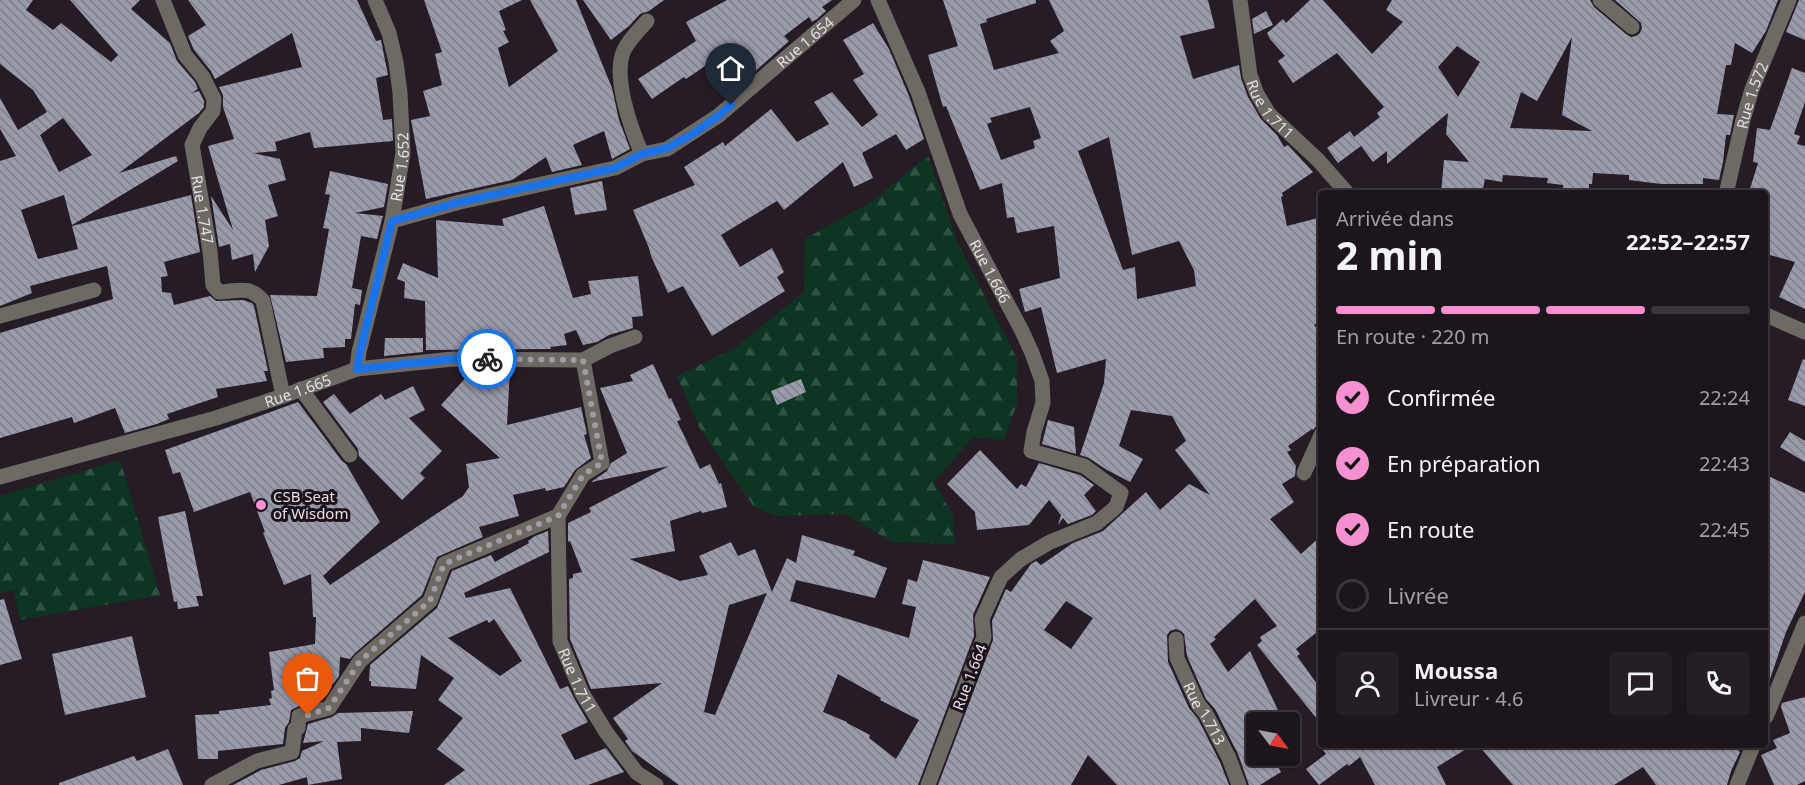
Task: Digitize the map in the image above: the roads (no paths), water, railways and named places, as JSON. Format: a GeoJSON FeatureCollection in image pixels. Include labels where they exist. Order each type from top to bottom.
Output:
{"type":"FeatureCollection","features":[{"type":"Feature","properties":{"kind":"street","name":"Rue 1.747"},"geometry":{"type":"LineString","coordinates":[[163,0],[185,56],[203,77],[214,99],[213,111],[200,128],[192,145],[210,251],[213,285],[219,292],[254,291],[263,301],[283,396]]}},
{"type":"Feature","properties":{"kind":"street","name":"Rue 1.652"},"geometry":{"type":"LineString","coordinates":[[357,369],[392,221],[403,153],[396,62],[389,33],[375,0]]}},
{"type":"Feature","properties":{"kind":"street","name":"Rue 1.654"},"geometry":{"type":"LineString","coordinates":[[392,221],[460,202],[615,168],[642,154],[667,148],[718,116],[854,0]]}},
{"type":"Feature","properties":{"kind":"street","name":"Rue 1.666"},"geometry":{"type":"LineString","coordinates":[[878,0],[918,92],[960,214],[1022,331],[1042,381],[1042,403],[1031,451],[1084,466],[1121,493]]}},
{"type":"Feature","properties":{"kind":"street","name":"Rue 1.711"},"geometry":{"type":"LineString","coordinates":[[1240,0],[1250,75],[1257,94],[1269,114],[1326,168],[1345,190]]}},
{"type":"Feature","properties":{"kind":"street"},"geometry":{"type":"LineString","coordinates":[[1600,0],[1632,27]]}},
{"type":"Feature","properties":{"kind":"street","name":"Rue 1.572"},"geometry":{"type":"LineString","coordinates":[[1727,190],[1752,89],[1789,0]]}},
{"type":"Feature","properties":{"kind":"street"},"geometry":{"type":"LineString","coordinates":[[642,154],[631,128],[620,75],[624,49],[647,21]]}},
{"type":"Feature","properties":{"kind":"street"},"geometry":{"type":"LineString","coordinates":[[0,316],[94,290]]}},
{"type":"Feature","properties":{"kind":"street"},"geometry":{"type":"LineString","coordinates":[[1768,316],[1805,332]]}},
{"type":"Feature","properties":{"kind":"street","name":"Rue 1.665"},"geometry":{"type":"LineString","coordinates":[[0,477],[216,418],[357,369],[453,359],[583,360],[610,346],[635,337]]}},
{"type":"Feature","properties":{"kind":"street"},"geometry":{"type":"LineString","coordinates":[[212,785],[257,761],[292,752],[295,729],[298,728],[298,716],[329,708],[360,661],[430,601],[444,564],[558,516],[583,475],[602,463],[583,360]]}},
{"type":"Feature","properties":{"kind":"street"},"geometry":{"type":"LineString","coordinates":[[301,389],[350,456]]}},
{"type":"Feature","properties":{"kind":"street"},"geometry":{"type":"LineString","coordinates":[[1304,473],[1318,442]]}},
{"type":"Feature","properties":{"kind":"street","name":"Rue 1.664"},"geometry":{"type":"LineString","coordinates":[[928,785],[984,637],[982,619],[1001,577],[1031,553],[1096,523],[1116,507],[1121,493]]}},
{"type":"Feature","properties":{"kind":"street","name":"Rue 1.711"},"geometry":{"type":"LineString","coordinates":[[558,516],[560,641],[582,693],[606,732],[638,772],[656,785]]}},
{"type":"Feature","properties":{"kind":"street"},"geometry":{"type":"LineString","coordinates":[[1768,712],[1805,623]]}},
{"type":"Feature","properties":{"kind":"street","name":"Rue 1.713"},"geometry":{"type":"LineString","coordinates":[[1176,639],[1177,658],[1198,704],[1206,714],[1229,758],[1239,785]]}},
{"type":"Feature","properties":{"kind":"street"},"geometry":{"type":"LineString","coordinates":[[1737,785],[1753,748]]}},
{"type":"Feature","properties":{"kind":"place","name":"CSB Seat of Wisdom"},"geometry":{"type":"Point","coordinates":[261,505]}}]}
